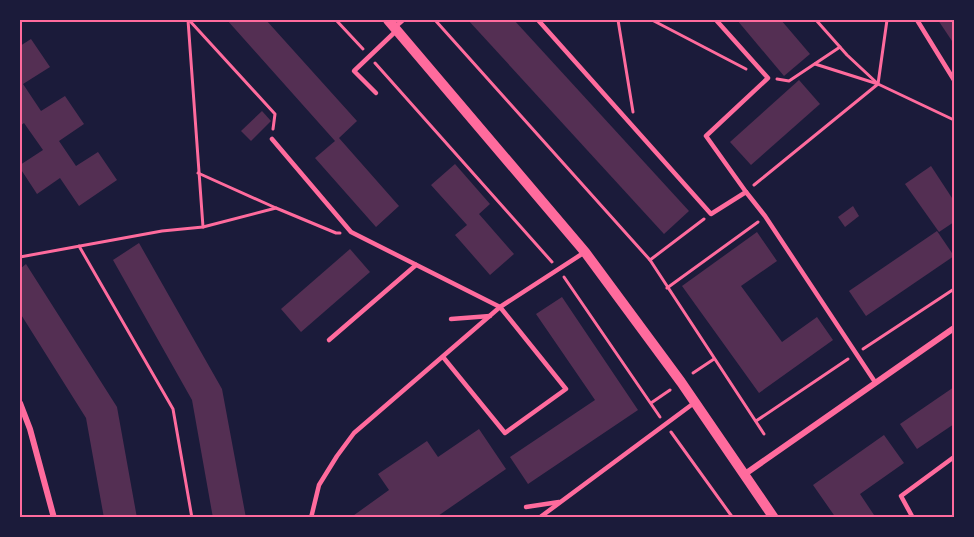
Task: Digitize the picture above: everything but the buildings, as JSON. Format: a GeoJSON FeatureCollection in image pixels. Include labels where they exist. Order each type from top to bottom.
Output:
{"type":"FeatureCollection","features":[{"type":"Feature","properties":{"kind":"street"},"geometry":{"type":"LineString","coordinates":[[396,24],[585,252],[745,474],[774,518]]}},
{"type":"Feature","properties":{"kind":"street"},"geometry":{"type":"LineString","coordinates":[[745,474],[954,328]]}},
{"type":"Feature","properties":{"kind":"street"},"geometry":{"type":"LineString","coordinates":[[20,403],[30,429],[54,518]]}},
{"type":"Feature","properties":{"kind":"lane"},"geometry":{"type":"LineString","coordinates":[[538,20],[711,214],[746,192]]}},
{"type":"Feature","properties":{"kind":"lane"},"geometry":{"type":"LineString","coordinates":[[716,20],[768,78],[706,136],[765,216],[875,382]]}},
{"type":"Feature","properties":{"kind":"lane"},"geometry":{"type":"LineString","coordinates":[[917,20],[954,80]]}},
{"type":"Feature","properties":{"kind":"lane"},"geometry":{"type":"LineString","coordinates":[[376,93],[354,71],[396,24]]}},
{"type":"Feature","properties":{"kind":"lane"},"geometry":{"type":"LineString","coordinates":[[272,139],[351,232],[500,307],[566,389],[505,433],[443,357]]}},
{"type":"Feature","properties":{"kind":"lane"},"geometry":{"type":"LineString","coordinates":[[311,518],[319,485],[354,434],[500,307],[585,252]]}},
{"type":"Feature","properties":{"kind":"lane"},"geometry":{"type":"LineString","coordinates":[[329,340],[416,265]]}},
{"type":"Feature","properties":{"kind":"lane"},"geometry":{"type":"LineString","coordinates":[[451,319],[490,316]]}},
{"type":"Feature","properties":{"kind":"lane"},"geometry":{"type":"LineString","coordinates":[[539,518],[694,403]]}},
{"type":"Feature","properties":{"kind":"lane"},"geometry":{"type":"LineString","coordinates":[[913,518],[901,496],[954,457]]}},
{"type":"Feature","properties":{"kind":"lane"},"geometry":{"type":"LineString","coordinates":[[526,507],[560,502]]}},
{"type":"Feature","properties":{"kind":"path"},"geometry":{"type":"LineString","coordinates":[[189,20],[275,114],[272,139]]}},
{"type":"Feature","properties":{"kind":"path"},"geometry":{"type":"LineString","coordinates":[[189,20],[203,227]]}},
{"type":"Feature","properties":{"kind":"path"},"geometry":{"type":"LineString","coordinates":[[336,20],[558,269],[733,518]]}},
{"type":"Feature","properties":{"kind":"path"},"geometry":{"type":"LineString","coordinates":[[435,20],[650,260],[764,434]]}},
{"type":"Feature","properties":{"kind":"path"},"geometry":{"type":"LineString","coordinates":[[618,20],[636,129]]}},
{"type":"Feature","properties":{"kind":"path"},"geometry":{"type":"LineString","coordinates":[[652,20],[731,63],[768,78],[789,81],[840,47]]}},
{"type":"Feature","properties":{"kind":"path"},"geometry":{"type":"LineString","coordinates":[[816,20],[878,84]]}},
{"type":"Feature","properties":{"kind":"path"},"geometry":{"type":"LineString","coordinates":[[746,192],[878,84],[887,20]]}},
{"type":"Feature","properties":{"kind":"path"},"geometry":{"type":"LineString","coordinates":[[814,64],[878,84],[954,120]]}},
{"type":"Feature","properties":{"kind":"path"},"geometry":{"type":"LineString","coordinates":[[198,172],[336,233],[351,232]]}},
{"type":"Feature","properties":{"kind":"path"},"geometry":{"type":"LineString","coordinates":[[20,257],[162,231],[203,227],[276,208]]}},
{"type":"Feature","properties":{"kind":"path"},"geometry":{"type":"LineString","coordinates":[[650,260],[711,214]]}},
{"type":"Feature","properties":{"kind":"path"},"geometry":{"type":"LineString","coordinates":[[668,288],[765,216]]}},
{"type":"Feature","properties":{"kind":"path"},"geometry":{"type":"LineString","coordinates":[[79,246],[173,409],[192,518]]}},
{"type":"Feature","properties":{"kind":"path"},"geometry":{"type":"LineString","coordinates":[[693,373],[715,359]]}},
{"type":"Feature","properties":{"kind":"path"},"geometry":{"type":"LineString","coordinates":[[651,403],[670,390]]}}]}
